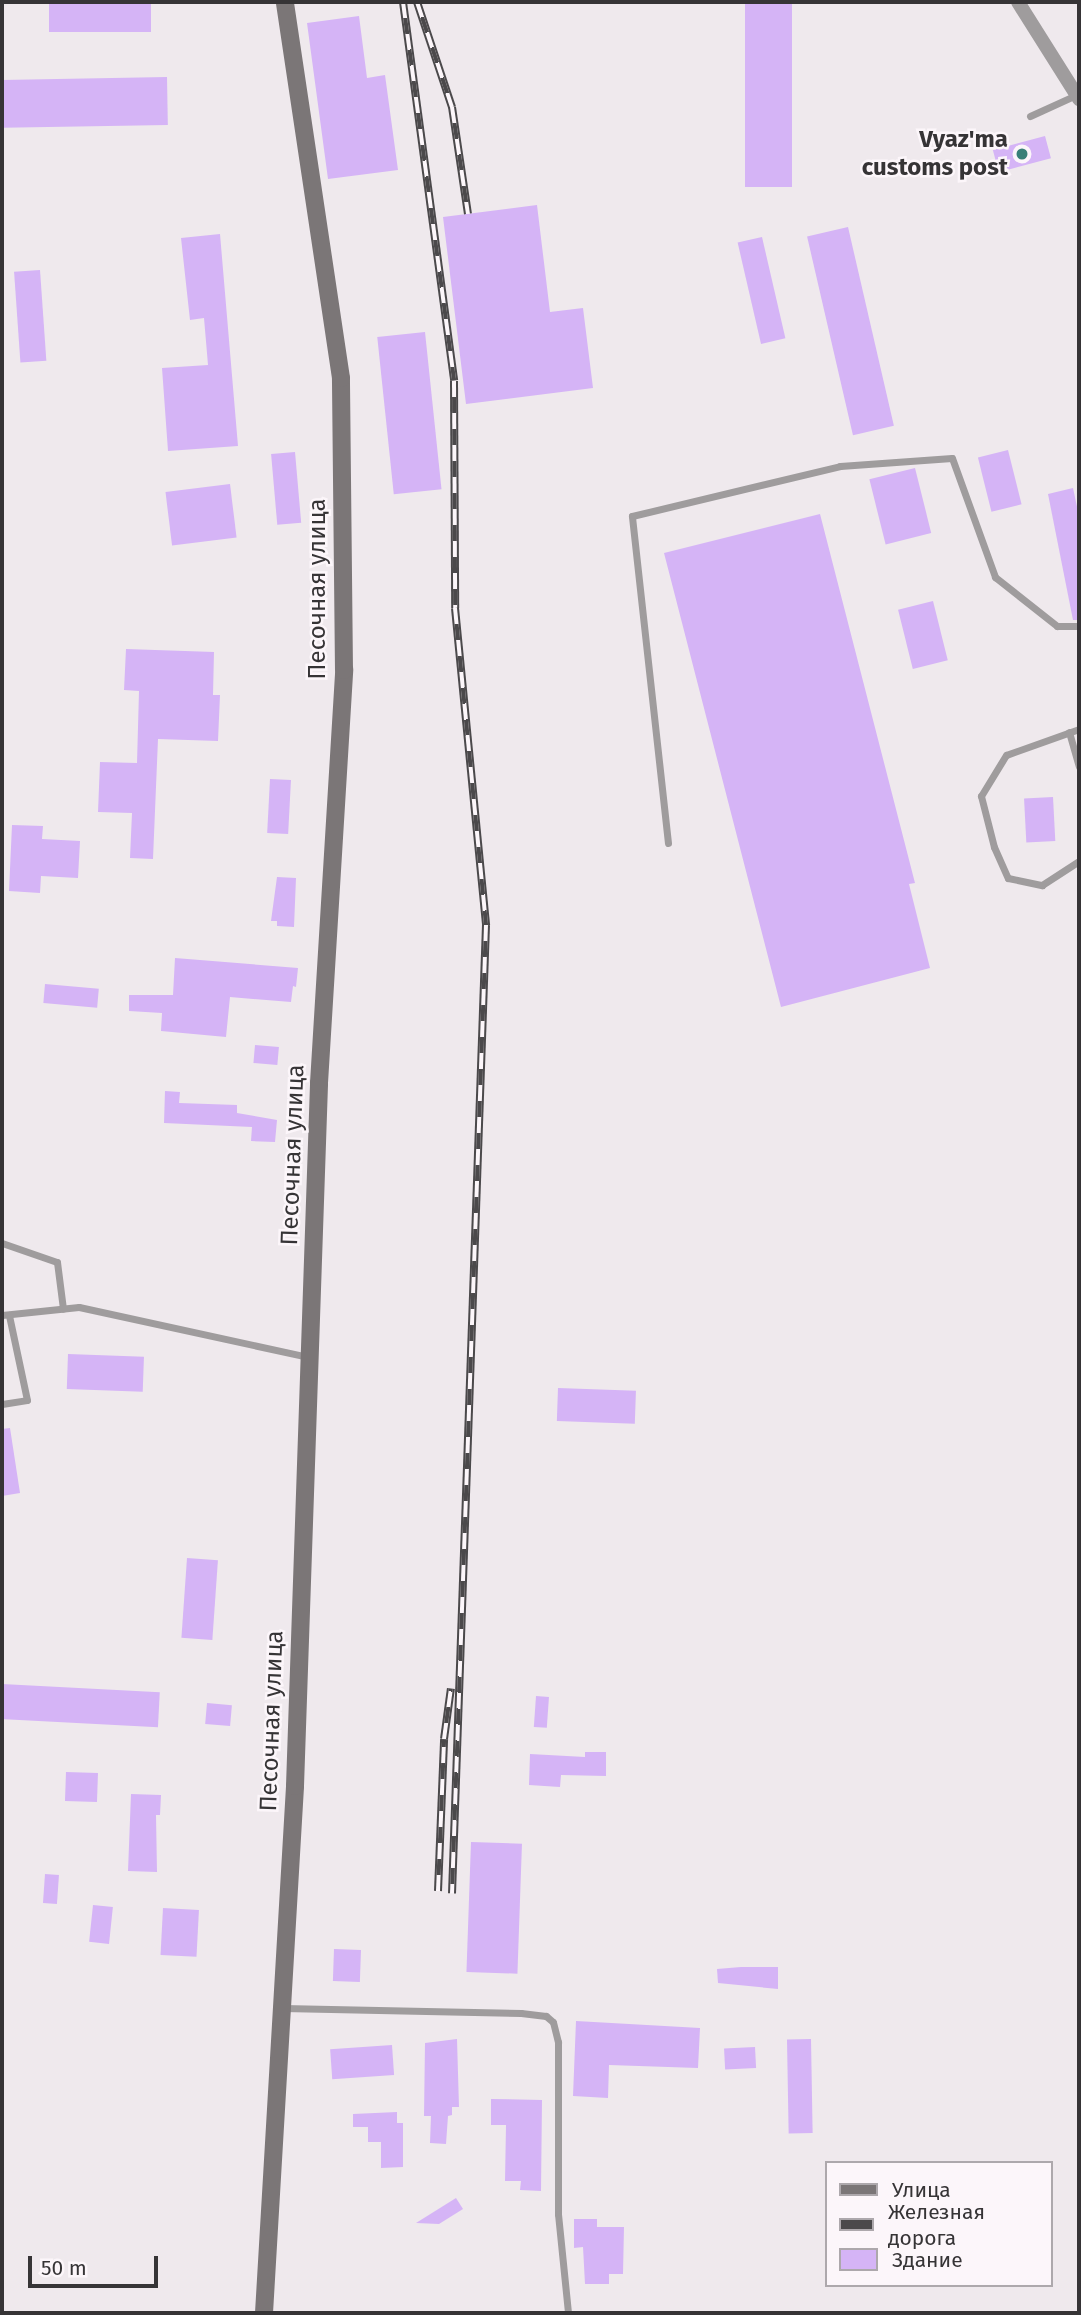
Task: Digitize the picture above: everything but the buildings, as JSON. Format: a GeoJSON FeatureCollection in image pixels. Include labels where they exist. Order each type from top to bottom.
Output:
{"type":"FeatureCollection","features":[{"type":"Feature","properties":{"kind":"street","name":"Песочная улица"},"geometry":{"type":"LineString","coordinates":[[264,2313],[283,2008],[309,1357],[344,670],[341,377],[285,2]]}},
{"type":"Feature","properties":{"kind":"street"},"geometry":{"type":"LineString","coordinates":[[1018,2],[1078,97]]}},
{"type":"Feature","properties":{"kind":"lane"},"geometry":{"type":"LineString","coordinates":[[1030,116],[1078,97]]}},
{"type":"Feature","properties":{"kind":"lane"},"geometry":{"type":"LineString","coordinates":[[668,843],[632,516],[840,466],[952,458],[995,577],[1057,626],[1079,626]]}},
{"type":"Feature","properties":{"kind":"lane"},"geometry":{"type":"LineString","coordinates":[[1079,729],[1006,755],[981,796],[994,847],[1008,878],[1042,885],[1079,861]]}},
{"type":"Feature","properties":{"kind":"lane"},"geometry":{"type":"LineString","coordinates":[[1069,733],[1079,767]]}},
{"type":"Feature","properties":{"kind":"lane"},"geometry":{"type":"LineString","coordinates":[[2,1243],[57,1262],[63,1309]]}},
{"type":"Feature","properties":{"kind":"lane"},"geometry":{"type":"LineString","coordinates":[[2,1404],[27,1400],[6,1315],[79,1307],[309,1357]]}},
{"type":"Feature","properties":{"kind":"lane"},"geometry":{"type":"LineString","coordinates":[[283,2008],[521,2013],[546,2016],[553,2022],[558,2042],[558,2214],[568,2313]]}},
{"type":"Feature","properties":{"kind":"railway"},"geometry":{"type":"LineString","coordinates":[[403,2],[454,381],[455,608],[486,925],[452,1893]]}},
{"type":"Feature","properties":{"kind":"railway"},"geometry":{"type":"LineString","coordinates":[[417,2],[452,107],[468,214]]}},
{"type":"Feature","properties":{"kind":"railway"},"geometry":{"type":"LineString","coordinates":[[438,1891],[444,1739],[451,1688]]}},
{"type":"Feature","properties":{"kind":"place","name":"Vyaz'ma customs post"},"geometry":{"type":"Point","coordinates":[1022,154]}}]}
